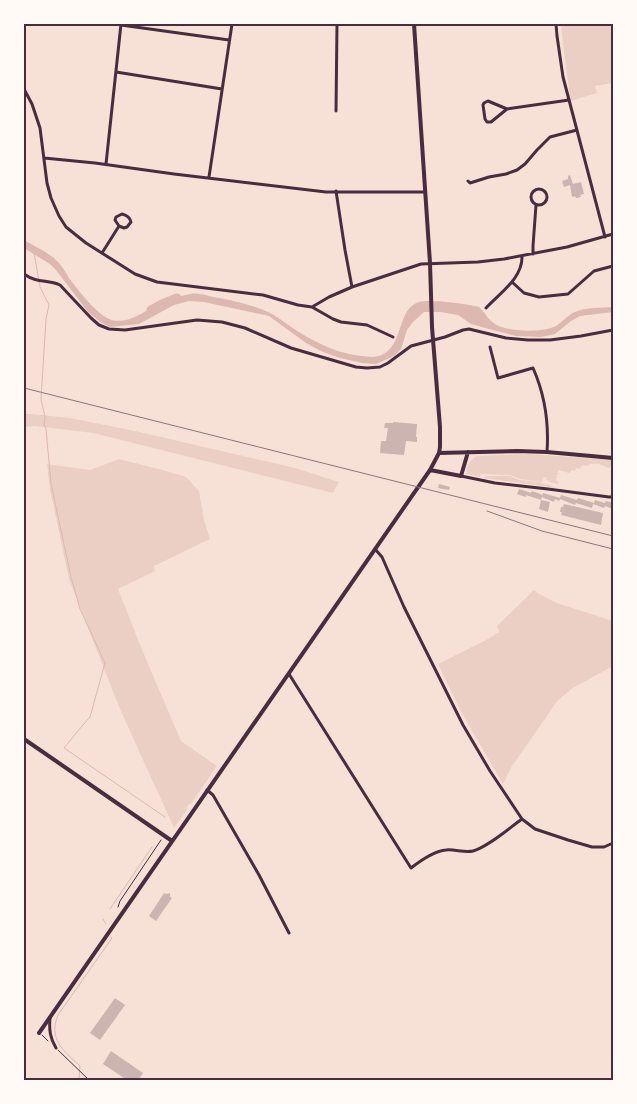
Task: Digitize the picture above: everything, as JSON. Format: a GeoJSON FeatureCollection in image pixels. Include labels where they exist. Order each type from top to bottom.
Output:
{"type":"FeatureCollection","features":[{"type":"Feature","properties":{"kind":"street"},"geometry":{"type":"LineString","coordinates":[[106,164],[121,24],[229,40]]}},
{"type":"Feature","properties":{"kind":"street"},"geometry":{"type":"LineString","coordinates":[[209,178],[232,24]]}},
{"type":"Feature","properties":{"kind":"street"},"geometry":{"type":"LineString","coordinates":[[336,111],[337,24]]}},
{"type":"Feature","properties":{"kind":"street"},"geometry":{"type":"LineString","coordinates":[[39,1033],[430,470],[439,452],[440,427],[414,24]]}},
{"type":"Feature","properties":{"kind":"street"},"geometry":{"type":"LineString","coordinates":[[556,24],[556,36],[569,100],[604,237]]}},
{"type":"Feature","properties":{"kind":"street"},"geometry":{"type":"LineString","coordinates":[[116,72],[222,89]]}},
{"type":"Feature","properties":{"kind":"street"},"geometry":{"type":"LineString","coordinates":[[24,89],[32,104],[40,128],[47,184],[52,202],[70,231],[102,253],[135,274],[157,282],[263,294],[312,307],[341,322],[367,325],[393,337]]}},
{"type":"Feature","properties":{"kind":"street"},"geometry":{"type":"LineString","coordinates":[[507,109],[488,101],[484,103],[485,120],[491,122],[507,109],[569,100]]}},
{"type":"Feature","properties":{"kind":"street"},"geometry":{"type":"LineString","coordinates":[[468,182],[518,170],[550,137],[577,130]]}},
{"type":"Feature","properties":{"kind":"street"},"geometry":{"type":"LineString","coordinates":[[44,158],[326,192],[424,192]]}},
{"type":"Feature","properties":{"kind":"street"},"geometry":{"type":"LineString","coordinates":[[540,190],[546,194],[547,198],[542,205],[536,205],[532,202],[531,194],[533,191],[540,190]]}},
{"type":"Feature","properties":{"kind":"street"},"geometry":{"type":"LineString","coordinates":[[336,191],[352,287]]}},
{"type":"Feature","properties":{"kind":"street"},"geometry":{"type":"LineString","coordinates":[[533,254],[536,205]]}},
{"type":"Feature","properties":{"kind":"street"},"geometry":{"type":"LineString","coordinates":[[122,214],[126,215],[131,222],[124,228],[119,226],[115,220],[116,217],[122,214]]}},
{"type":"Feature","properties":{"kind":"street"},"geometry":{"type":"LineString","coordinates":[[102,253],[119,226]]}},
{"type":"Feature","properties":{"kind":"street"},"geometry":{"type":"LineString","coordinates":[[312,307],[352,287],[413,267],[430,263],[478,262],[522,256],[567,247],[613,234]]}},
{"type":"Feature","properties":{"kind":"street"},"geometry":{"type":"LineString","coordinates":[[486,308],[512,282],[523,263],[522,256]]}},
{"type":"Feature","properties":{"kind":"street"},"geometry":{"type":"LineString","coordinates":[[512,282],[524,293],[539,297],[568,294],[594,271],[613,266]]}},
{"type":"Feature","properties":{"kind":"street"},"geometry":{"type":"LineString","coordinates":[[24,274],[33,280],[60,285],[91,318],[109,329],[125,330],[196,320],[222,322],[245,328],[290,348],[356,367],[380,366],[393,360],[411,346],[445,338],[459,331],[476,331],[506,338],[550,340],[613,330]]}},
{"type":"Feature","properties":{"kind":"street"},"geometry":{"type":"LineString","coordinates":[[490,347],[498,378],[533,368],[546,410],[547,452]]}},
{"type":"Feature","properties":{"kind":"street"},"geometry":{"type":"LineString","coordinates":[[439,452],[547,452],[613,458]]}},
{"type":"Feature","properties":{"kind":"street"},"geometry":{"type":"LineString","coordinates":[[461,476],[468,452]]}},
{"type":"Feature","properties":{"kind":"street"},"geometry":{"type":"LineString","coordinates":[[430,470],[495,484],[613,497]]}},
{"type":"Feature","properties":{"kind":"street"},"geometry":{"type":"LineString","coordinates":[[375,549],[382,557],[404,607],[463,725],[490,771],[522,819],[535,828],[568,840],[604,847],[613,843]]}},
{"type":"Feature","properties":{"kind":"street"},"geometry":{"type":"LineString","coordinates":[[289,674],[411,868],[432,855],[445,850],[468,852],[474,850],[493,840],[522,819]]}},
{"type":"Feature","properties":{"kind":"street"},"geometry":{"type":"LineString","coordinates":[[24,739],[172,841]]}},
{"type":"Feature","properties":{"kind":"street"},"geometry":{"type":"LineString","coordinates":[[208,790],[213,795],[259,875],[289,933]]}},
{"type":"Feature","properties":{"kind":"street"},"geometry":{"type":"LineString","coordinates":[[50,1018],[49,1032],[56,1048]]}},
{"type":"Feature","properties":{"kind":"path"},"geometry":{"type":"LineString","coordinates":[[118,907],[120,901],[161,840]]}},
{"type":"Feature","properties":{"kind":"path"},"geometry":{"type":"LineString","coordinates":[[39,1033],[90,1080]]}},
{"type":"Feature","properties":{"kind":"shaded area"},"geometry":{"type":"Polygon","coordinates":[[[561,24],[613,24],[613,83],[595,86],[597,93],[570,101],[561,24]]]}},
{"type":"Feature","properties":{"kind":"shaded area"},"geometry":{"type":"Polygon","coordinates":[[[24,240],[55,259],[89,302],[107,318],[112,320],[129,319],[176,298],[192,294],[202,294],[256,307],[274,315],[321,344],[337,351],[362,356],[373,357],[383,354],[391,348],[406,314],[411,307],[424,301],[440,301],[479,307],[495,324],[508,329],[525,331],[543,330],[556,326],[572,313],[579,310],[613,307],[613,312],[580,316],[555,334],[541,337],[516,336],[471,324],[458,315],[424,312],[407,330],[401,349],[394,356],[376,364],[362,363],[323,352],[306,343],[269,316],[204,302],[189,301],[174,305],[139,324],[110,327],[100,322],[88,312],[50,264],[24,248],[24,240]]]}},
{"type":"Feature","properties":{"kind":"shaded area"},"geometry":{"type":"Polygon","coordinates":[[[24,414],[70,418],[135,431],[295,468],[339,482],[333,493],[93,433],[35,426],[24,427],[24,414]]]}},
{"type":"Feature","properties":{"kind":"shaded area"},"geometry":{"type":"Polygon","coordinates":[[[530,454],[613,460],[613,464],[611,463],[612,466],[609,468],[597,464],[583,465],[582,467],[580,466],[581,469],[576,468],[575,471],[572,470],[569,473],[559,470],[557,473],[559,475],[557,474],[556,476],[558,477],[556,478],[559,482],[558,484],[551,483],[544,477],[542,482],[520,479],[510,475],[481,474],[480,477],[466,474],[472,459],[477,456],[530,454]]]}},
{"type":"Feature","properties":{"kind":"shaded area"},"geometry":{"type":"Polygon","coordinates":[[[119,459],[186,477],[199,491],[204,520],[210,539],[154,566],[155,571],[118,589],[181,741],[217,766],[174,828],[119,707],[69,579],[50,489],[47,464],[90,470],[119,459]]]}},
{"type":"Feature","properties":{"kind":"shaded area"},"geometry":{"type":"Polygon","coordinates":[[[486,476],[510,476],[519,480],[539,482],[557,488],[484,478],[486,476]]]}},
{"type":"Feature","properties":{"kind":"shaded area"},"geometry":{"type":"Polygon","coordinates":[[[534,590],[557,603],[613,621],[613,666],[573,688],[558,700],[512,766],[503,784],[461,712],[438,664],[499,632],[497,626],[534,590]]]}},
{"type":"Feature","properties":{"kind":"building"},"geometry":{"type":"Polygon","coordinates":[[[570,175],[573,184],[581,182],[584,194],[580,195],[581,197],[572,197],[570,185],[564,187],[562,181],[568,179],[570,175]]]}},
{"type":"Feature","properties":{"kind":"building"},"geometry":{"type":"Polygon","coordinates":[[[385,423],[417,424],[417,442],[406,441],[404,455],[380,453],[381,441],[386,441],[388,428],[384,428],[385,423]]]}},
{"type":"Feature","properties":{"kind":"building"},"geometry":{"type":"Polygon","coordinates":[[[439,484],[450,487],[449,490],[438,488],[439,484]]]}},
{"type":"Feature","properties":{"kind":"building"},"geometry":{"type":"Polygon","coordinates":[[[519,489],[560,498],[561,495],[577,500],[578,498],[594,503],[595,500],[605,503],[606,501],[613,503],[613,509],[593,504],[592,508],[576,503],[575,505],[560,499],[559,501],[555,499],[554,502],[542,497],[541,500],[526,495],[526,497],[517,494],[519,489]]]}},
{"type":"Feature","properties":{"kind":"building"},"geometry":{"type":"Polygon","coordinates":[[[541,500],[550,502],[548,512],[539,509],[541,500]]]}},
{"type":"Feature","properties":{"kind":"building"},"geometry":{"type":"Polygon","coordinates":[[[564,504],[603,513],[601,525],[561,515],[561,507],[564,504]]]}},
{"type":"Feature","properties":{"kind":"building"},"geometry":{"type":"Polygon","coordinates":[[[164,893],[170,893],[172,898],[156,921],[149,916],[164,893]]]}},
{"type":"Feature","properties":{"kind":"building"},"geometry":{"type":"Polygon","coordinates":[[[115,998],[125,1005],[100,1040],[90,1033],[115,998]]]}},
{"type":"Feature","properties":{"kind":"building"},"geometry":{"type":"Polygon","coordinates":[[[111,1051],[143,1073],[138,1080],[127,1080],[103,1064],[111,1051]]]}},
{"type":"Feature","properties":{"kind":"waterway"},"geometry":{"type":"LineString","coordinates":[[34,253],[40,287],[49,305],[46,319],[41,399],[45,417],[44,425],[46,429],[51,484],[71,577],[80,609],[105,663],[90,717],[64,748],[165,817]]}},
{"type":"Feature","properties":{"kind":"waterway"},"geometry":{"type":"LineString","coordinates":[[151,310],[177,298]]}},
{"type":"Feature","properties":{"kind":"waterway"},"geometry":{"type":"LineString","coordinates":[[110,909],[152,847]]}},
{"type":"Feature","properties":{"kind":"waterway"},"geometry":{"type":"LineString","coordinates":[[103,919],[106,924]]}},
{"type":"Feature","properties":{"kind":"waterway"},"geometry":{"type":"LineString","coordinates":[[79,1080],[80,1066],[59,1044],[56,1037],[55,1023],[58,1015],[111,937]]}},
{"type":"Feature","properties":{"kind":"railway"},"geometry":{"type":"LineString","coordinates":[[24,388],[613,536]]}},
{"type":"Feature","properties":{"kind":"railway"},"geometry":{"type":"LineString","coordinates":[[487,511],[542,531],[613,549]]}}]}
